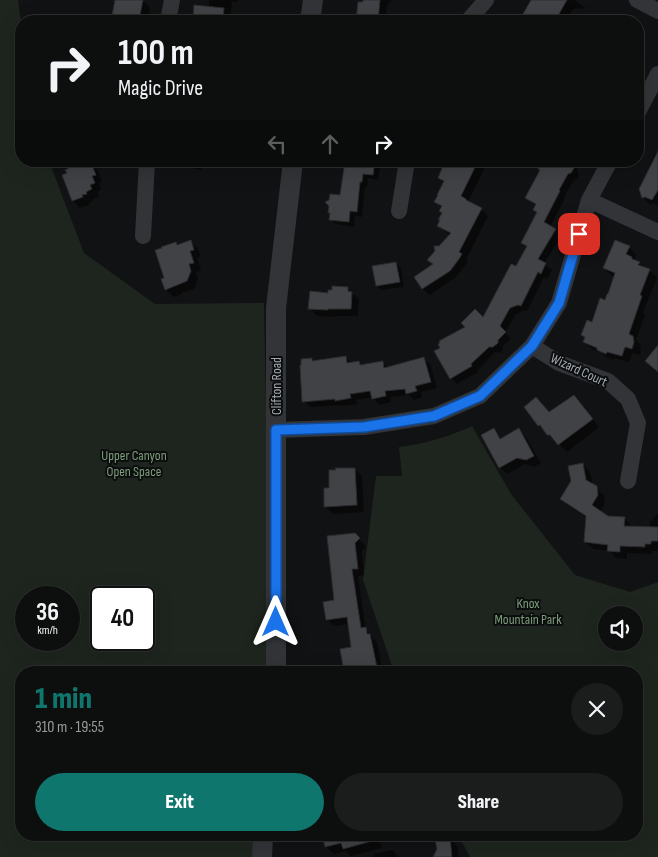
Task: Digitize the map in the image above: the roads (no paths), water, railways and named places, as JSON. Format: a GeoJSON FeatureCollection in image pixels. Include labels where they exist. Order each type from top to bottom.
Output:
{"type":"FeatureCollection","features":[{"type":"Feature","properties":{"kind":"street"},"geometry":{"type":"LineString","coordinates":[[169,15],[172,0]]}},
{"type":"Feature","properties":{"kind":"street"},"geometry":{"type":"LineString","coordinates":[[311,15],[313,0]]}},
{"type":"Feature","properties":{"kind":"street"},"geometry":{"type":"LineString","coordinates":[[473,15],[486,0]]}},
{"type":"Feature","properties":{"kind":"street"},"geometry":{"type":"LineString","coordinates":[[636,0],[658,12]]}},
{"type":"Feature","properties":{"kind":"street"},"geometry":{"type":"LineString","coordinates":[[644,101],[658,74]]}},
{"type":"Feature","properties":{"kind":"street"},"geometry":{"type":"LineString","coordinates":[[143,236],[147,167]]}},
{"type":"Feature","properties":{"kind":"street","name":"Clifton Road"},"geometry":{"type":"LineString","coordinates":[[276,666],[276,308],[292,167]]}},
{"type":"Feature","properties":{"kind":"street"},"geometry":{"type":"LineString","coordinates":[[399,212],[406,167]]}},
{"type":"Feature","properties":{"kind":"street"},"geometry":{"type":"LineString","coordinates":[[276,430],[364,427],[434,416],[480,396],[532,346],[559,303],[589,200],[607,167]]}},
{"type":"Feature","properties":{"kind":"street"},"geometry":{"type":"LineString","coordinates":[[589,200],[658,232]]}},
{"type":"Feature","properties":{"kind":"street","name":"Wizard Court"},"geometry":{"type":"LineString","coordinates":[[532,346],[559,363],[608,381],[628,399],[638,423],[628,481]]}},
{"type":"Feature","properties":{"kind":"street"},"geometry":{"type":"LineString","coordinates":[[262,857],[263,841]]}},
{"type":"Feature","properties":{"kind":"park label","name":"Upper Canyon Open Space"},"geometry":{"type":"Point","coordinates":[134,464]}},
{"type":"Feature","properties":{"kind":"park label","name":"Knox Mountain Park"},"geometry":{"type":"Point","coordinates":[528,612]}}]}
